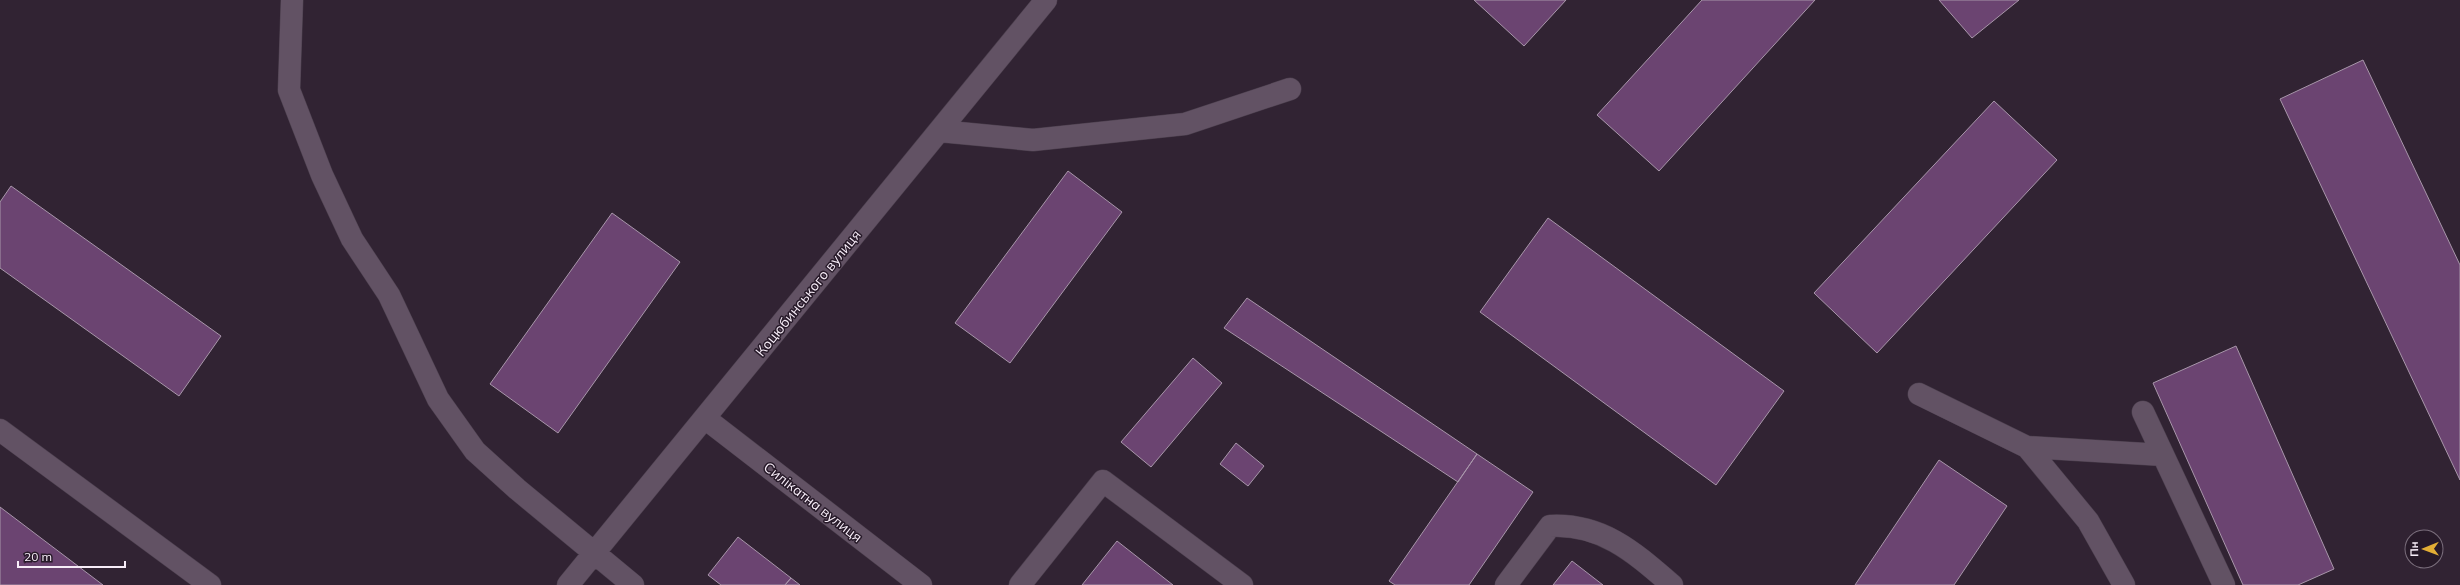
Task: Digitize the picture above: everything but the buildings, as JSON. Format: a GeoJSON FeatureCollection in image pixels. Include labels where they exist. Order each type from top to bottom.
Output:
{"type":"FeatureCollection","features":[{"type":"Feature","properties":{"kind":"street"},"geometry":{"type":"LineString","coordinates":[[292,0],[289,90],[322,175],[352,239],[389,295],[438,399],[475,451],[517,490],[595,552],[633,585]]}},
{"type":"Feature","properties":{"kind":"street","name":"Коцюбинського вулиця"},"geometry":{"type":"LineString","coordinates":[[568,585],[706,419],[1046,0]]}},
{"type":"Feature","properties":{"kind":"street"},"geometry":{"type":"LineString","coordinates":[[939,132],[1033,140],[1185,124],[1290,89]]}},
{"type":"Feature","properties":{"kind":"street"},"geometry":{"type":"LineString","coordinates":[[1919,394],[2027,447],[2163,455]]}},
{"type":"Feature","properties":{"kind":"street"},"geometry":{"type":"LineString","coordinates":[[2143,412],[2224,585]]}},
{"type":"Feature","properties":{"kind":"street","name":"Силікатна вулиця"},"geometry":{"type":"LineString","coordinates":[[706,419],[921,585]]}},
{"type":"Feature","properties":{"kind":"street"},"geometry":{"type":"LineString","coordinates":[[0,430],[210,585]]}},
{"type":"Feature","properties":{"kind":"street"},"geometry":{"type":"LineString","coordinates":[[2027,447],[2088,521],[2124,585]]}},
{"type":"Feature","properties":{"kind":"street"},"geometry":{"type":"LineString","coordinates":[[1020,585],[1103,481],[1242,585]]}},
{"type":"Feature","properties":{"kind":"street"},"geometry":{"type":"LineString","coordinates":[[1506,585],[1550,526],[1570,524],[1595,530],[1622,545],[1672,585]]}}]}
